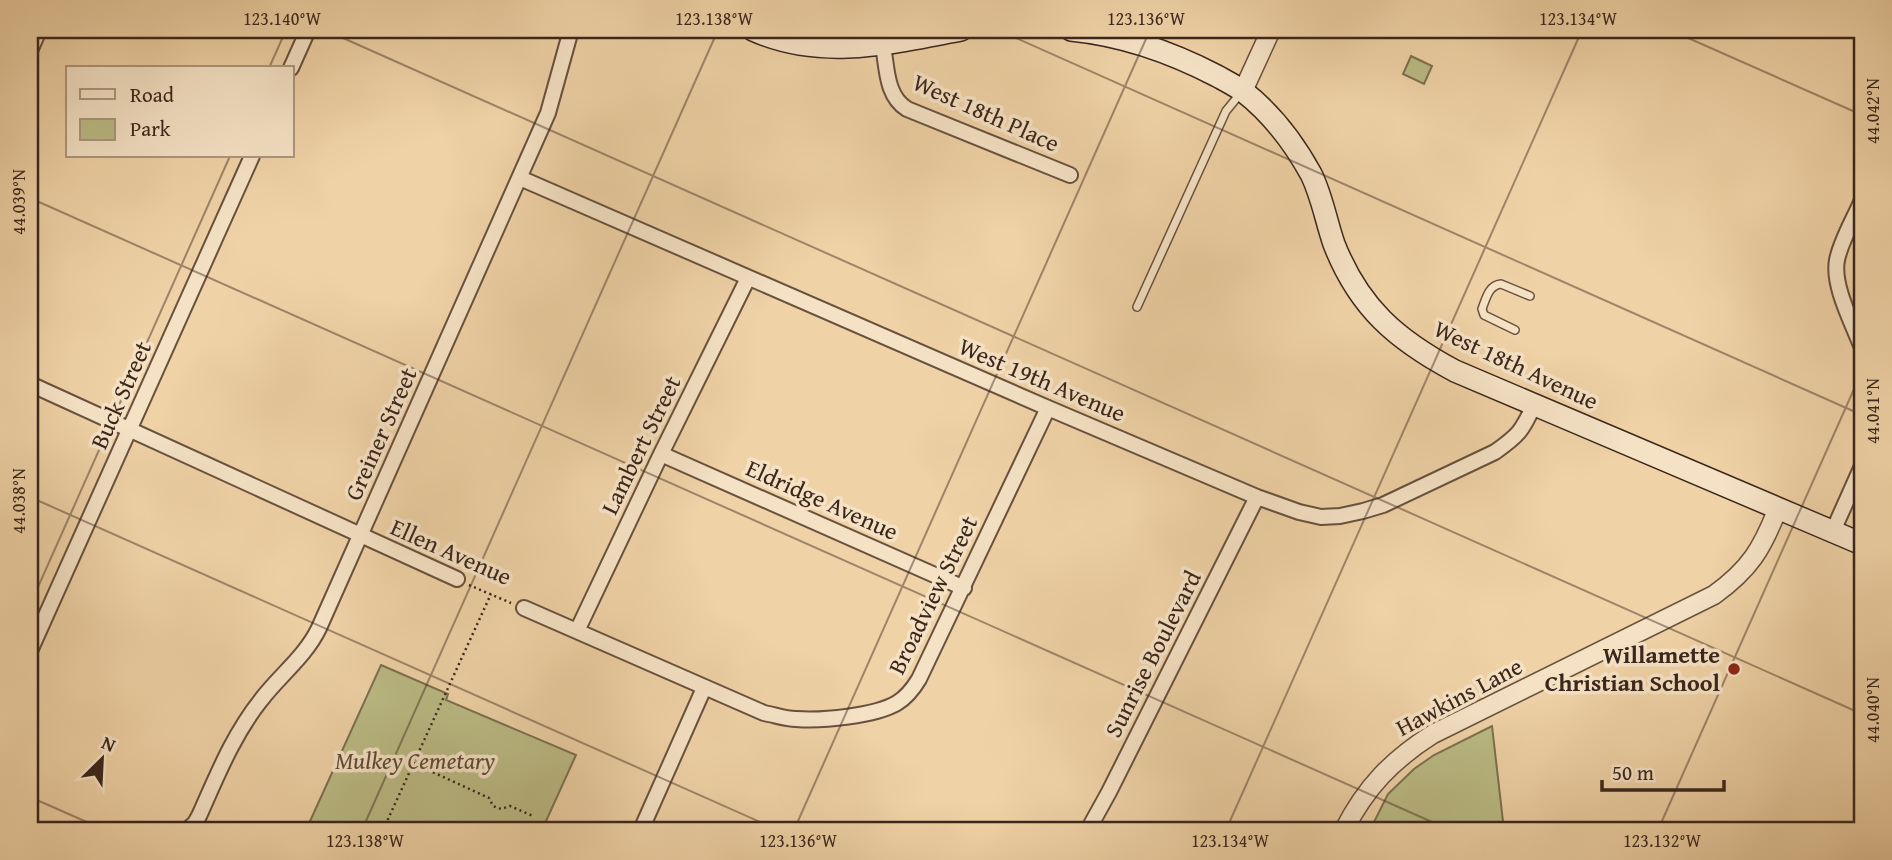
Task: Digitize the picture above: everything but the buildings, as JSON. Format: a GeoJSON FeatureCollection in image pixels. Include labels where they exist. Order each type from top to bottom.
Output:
{"type":"FeatureCollection","features":[{"type":"Feature","properties":{"kind":"main road"},"geometry":{"type":"LineString","coordinates":[[753,30],[786,41],[817,47],[851,48],[883,45],[961,30]]}},
{"type":"Feature","properties":{"kind":"main road","name":"West 18th Avenue"},"geometry":{"type":"LineString","coordinates":[[1071,30],[1126,40],[1159,50],[1198,66],[1243,91],[1279,126],[1296,148],[1312,176],[1345,269],[1377,316],[1403,340],[1455,371],[1862,544]]}},
{"type":"Feature","properties":{"kind":"street"},"geometry":{"type":"LineString","coordinates":[[30,51],[39,30]]}},
{"type":"Feature","properties":{"kind":"street"},"geometry":{"type":"LineString","coordinates":[[292,66],[308,30]]}},
{"type":"Feature","properties":{"kind":"street","name":"Greiner Street"},"geometry":{"type":"LineString","coordinates":[[187,830],[199,816],[227,754],[246,720],[262,698],[310,646],[548,113],[571,30]]}},
{"type":"Feature","properties":{"kind":"street"},"geometry":{"type":"LineString","coordinates":[[1243,91],[1271,30]]}},
{"type":"Feature","properties":{"kind":"street","name":"West 18th Place"},"geometry":{"type":"LineString","coordinates":[[883,45],[892,94],[900,105],[1070,175]]}},
{"type":"Feature","properties":{"kind":"street","name":"Buck Street"},"geometry":{"type":"LineString","coordinates":[[30,651],[251,158]]}},
{"type":"Feature","properties":{"kind":"street","name":"West 19th Avenue"},"geometry":{"type":"LineString","coordinates":[[520,178],[1257,497],[1321,517],[1340,516],[1383,505],[1495,452],[1522,430],[1534,405]]}},
{"type":"Feature","properties":{"kind":"street"},"geometry":{"type":"LineString","coordinates":[[1862,200],[1840,251],[1836,269],[1838,286],[1862,348]]}},
{"type":"Feature","properties":{"kind":"street","name":"Lambert Street"},"geometry":{"type":"LineString","coordinates":[[577,631],[748,278]]}},
{"type":"Feature","properties":{"kind":"street","name":"Ellen Avenue"},"geometry":{"type":"LineString","coordinates":[[30,384],[457,579]]}},
{"type":"Feature","properties":{"kind":"street","name":"Broadview Street"},"geometry":{"type":"LineString","coordinates":[[704,688],[764,713],[795,719],[865,713],[889,707],[908,695],[964,588],[1048,408]]}},
{"type":"Feature","properties":{"kind":"street","name":"Eldridge Avenue"},"geometry":{"type":"LineString","coordinates":[[661,454],[964,588]]}},
{"type":"Feature","properties":{"kind":"street"},"geometry":{"type":"LineString","coordinates":[[1833,531],[1862,466]]}},
{"type":"Feature","properties":{"kind":"street","name":"Sunrise Boulevard"},"geometry":{"type":"LineString","coordinates":[[1087,830],[1109,792],[1257,497]]}},
{"type":"Feature","properties":{"kind":"street","name":"Hawkins Lane"},"geometry":{"type":"LineString","coordinates":[[1344,830],[1362,798],[1375,782],[1394,761],[1422,741],[1703,600],[1730,583],[1742,573],[1762,546],[1778,508]]}},
{"type":"Feature","properties":{"kind":"street","name":"Ellen Avenue"},"geometry":{"type":"LineString","coordinates":[[524,608],[704,688]]}},
{"type":"Feature","properties":{"kind":"street"},"geometry":{"type":"LineString","coordinates":[[641,830],[704,688]]}},
{"type":"Feature","properties":{"kind":"lane"},"geometry":{"type":"LineString","coordinates":[[1137,307],[1226,111],[1243,91]]}},
{"type":"Feature","properties":{"kind":"lane"},"geometry":{"type":"LineString","coordinates":[[1515,330],[1484,314],[1482,309],[1489,290],[1496,284],[1501,284],[1530,296]]}},
{"type":"Feature","properties":{"kind":"path","name":"Ellen Avenue"},"geometry":{"type":"LineString","coordinates":[[457,579],[524,608]]}},
{"type":"Feature","properties":{"kind":"path"},"geometry":{"type":"LineString","coordinates":[[383,830],[491,594]]}},
{"type":"Feature","properties":{"kind":"path"},"geometry":{"type":"LineString","coordinates":[[413,763],[489,798],[493,806],[502,809],[510,806],[533,816]]}},
{"type":"Feature","properties":{"kind":"green space"},"geometry":{"type":"Polygon","coordinates":[[[1411,56],[1432,66],[1424,84],[1403,74],[1411,56]]]}},
{"type":"Feature","properties":{"kind":"green space","name":"Mulkey Cemetary"},"geometry":{"type":"Polygon","coordinates":[[[381,665],[448,694],[446,700],[576,755],[542,830],[306,830],[381,665]]]}},
{"type":"Feature","properties":{"kind":"green space"},"geometry":{"type":"Polygon","coordinates":[[[1492,726],[1504,830],[1370,830],[1388,794],[1414,769],[1434,755],[1492,726]]]}},
{"type":"Feature","properties":{"kind":"place","name":"Willamette Christian School"},"geometry":{"type":"Point","coordinates":[1734,669]}}]}
